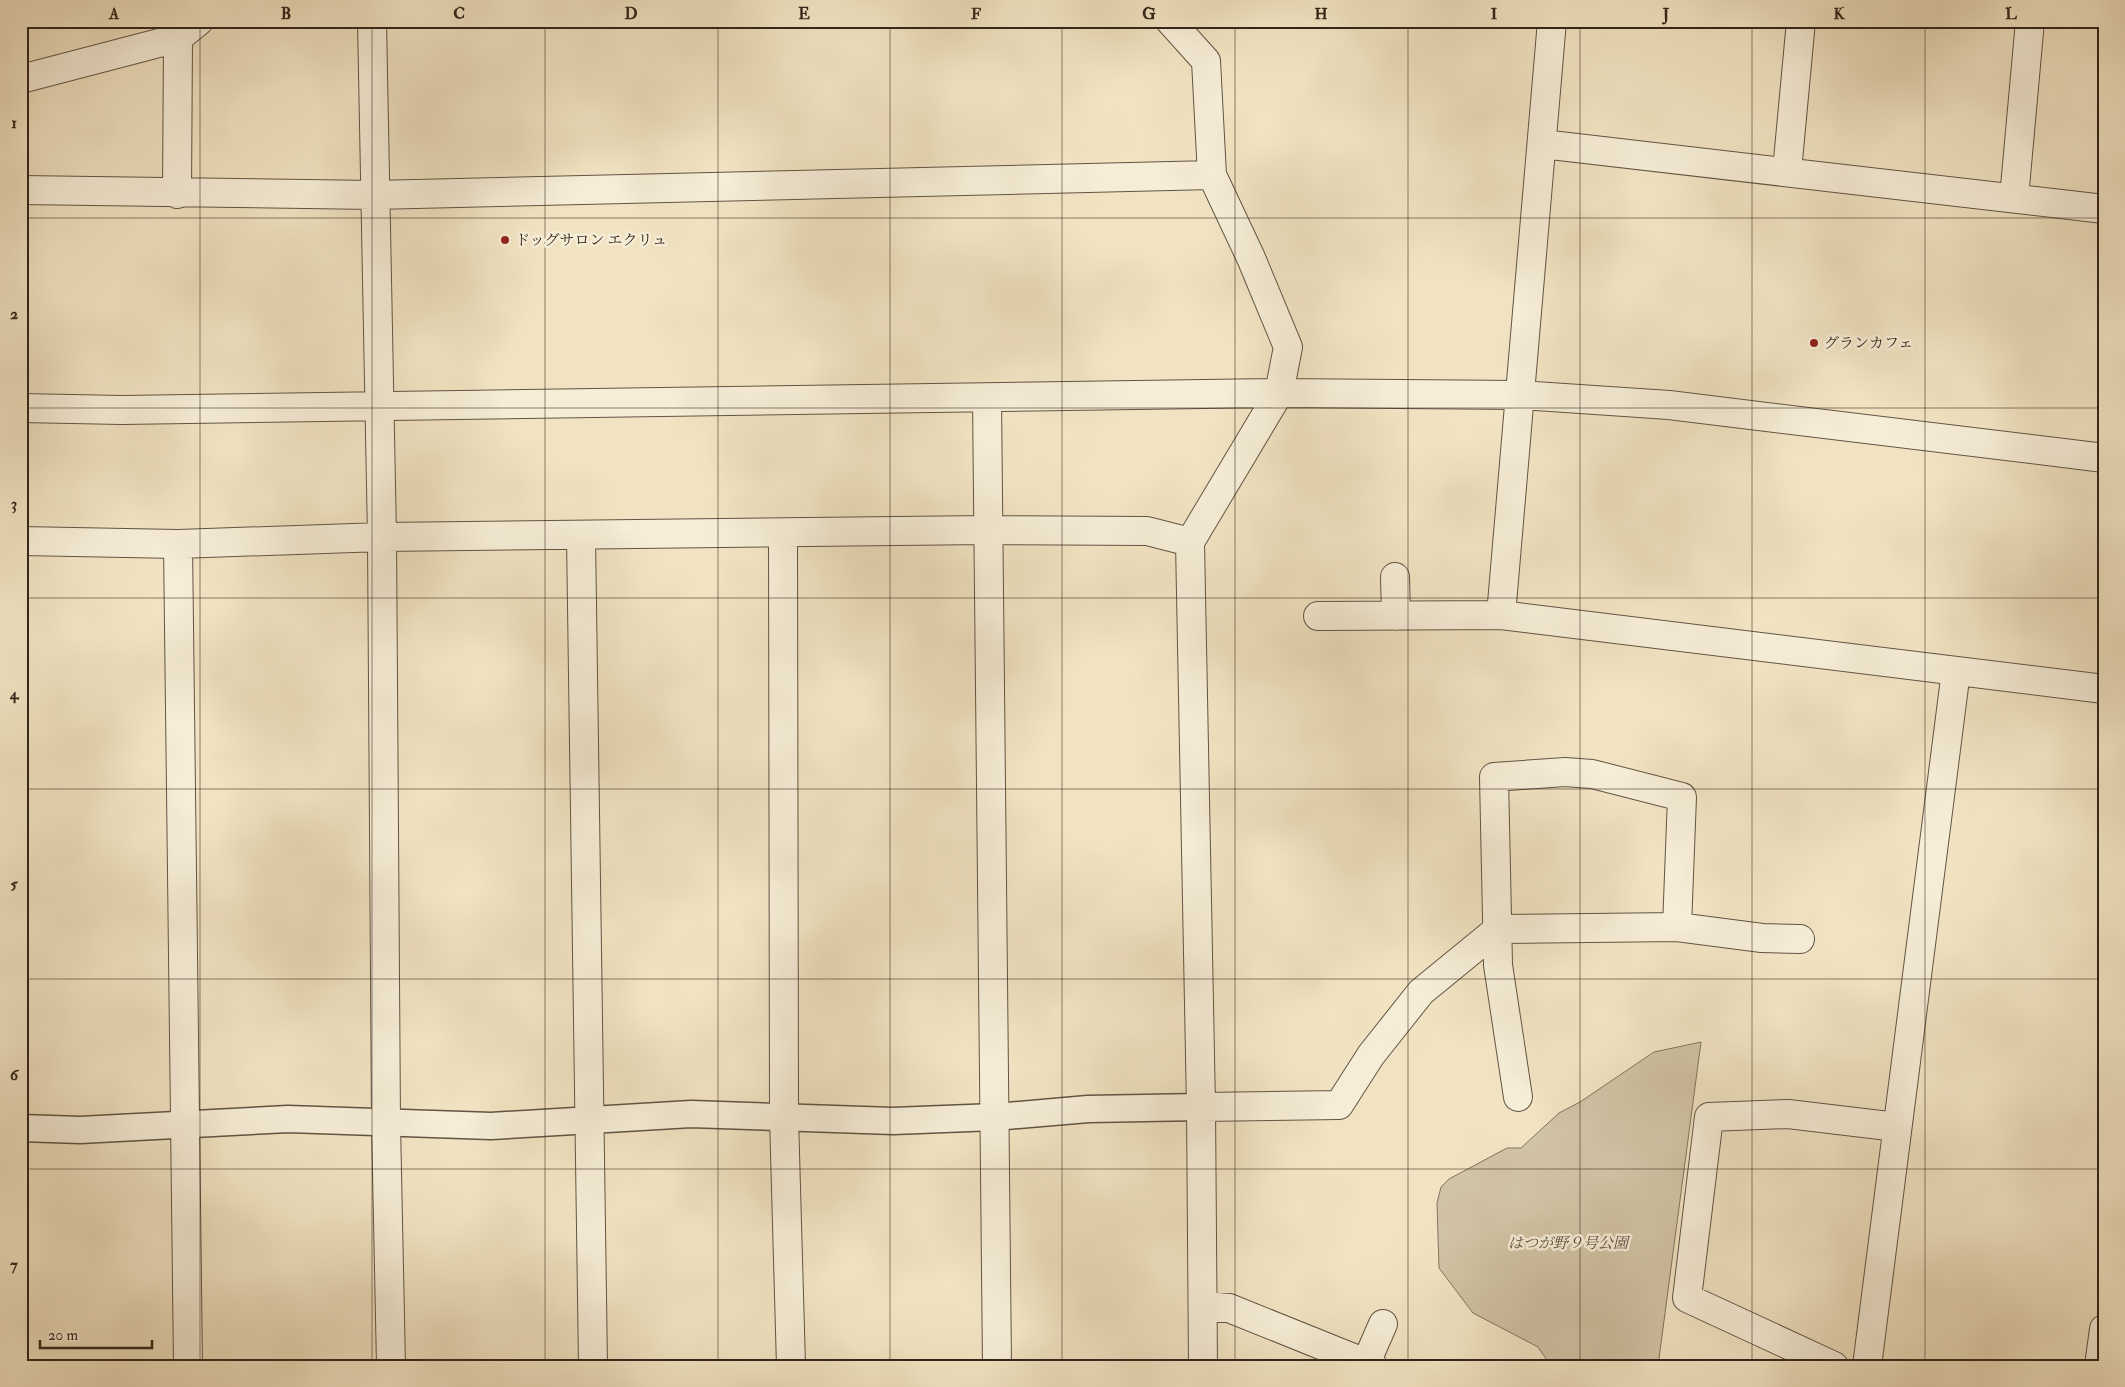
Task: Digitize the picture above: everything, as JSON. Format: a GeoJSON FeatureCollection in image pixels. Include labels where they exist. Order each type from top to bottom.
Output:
{"type":"FeatureCollection","features":[{"type":"Feature","properties":{"kind":"street"},"geometry":{"type":"LineString","coordinates":[[372,21],[382,537],[386,1124],[391,1366]]}},
{"type":"Feature","properties":{"kind":"street"},"geometry":{"type":"LineString","coordinates":[[1170,21],[1206,61],[1212,175],[1251,258],[1288,347],[1279,393],[1190,542],[1201,1107],[1203,1366]]}},
{"type":"Feature","properties":{"kind":"street"},"geometry":{"type":"LineString","coordinates":[[1501,615],[1552,21]]}},
{"type":"Feature","properties":{"kind":"street"},"geometry":{"type":"LineString","coordinates":[[1787,171],[1801,21]]}},
{"type":"Feature","properties":{"kind":"street"},"geometry":{"type":"LineString","coordinates":[[2014,198],[2030,21]]}},
{"type":"Feature","properties":{"kind":"street"},"geometry":{"type":"LineString","coordinates":[[21,79],[188,30],[177,194]]}},
{"type":"Feature","properties":{"kind":"street"},"geometry":{"type":"LineString","coordinates":[[1542,144],[2104,209]]}},
{"type":"Feature","properties":{"kind":"street"},"geometry":{"type":"LineString","coordinates":[[21,190],[177,194],[374,195],[1212,175]]}},
{"type":"Feature","properties":{"kind":"street"},"geometry":{"type":"LineString","coordinates":[[21,408],[122,410],[1279,393],[1521,395],[1669,405],[2104,458]]}},
{"type":"Feature","properties":{"kind":"street"},"geometry":{"type":"LineString","coordinates":[[987,398],[997,1366]]}},
{"type":"Feature","properties":{"kind":"street"},"geometry":{"type":"LineString","coordinates":[[21,542],[178,544],[382,537],[783,534],[987,530],[1147,531],[1190,542]]}},
{"type":"Feature","properties":{"kind":"street"},"geometry":{"type":"LineString","coordinates":[[783,534],[784,1117],[791,1366]]}},
{"type":"Feature","properties":{"kind":"street"},"geometry":{"type":"LineString","coordinates":[[581,536],[593,1366]]}},
{"type":"Feature","properties":{"kind":"street"},"geometry":{"type":"LineString","coordinates":[[178,544],[188,1366]]}},
{"type":"Feature","properties":{"kind":"street"},"geometry":{"type":"LineString","coordinates":[[1395,577],[1396,616]]}},
{"type":"Feature","properties":{"kind":"street"},"geometry":{"type":"LineString","coordinates":[[1318,616],[1501,615],[2104,689]]}},
{"type":"Feature","properties":{"kind":"street"},"geometry":{"type":"LineString","coordinates":[[1866,1366],[1956,671]]}},
{"type":"Feature","properties":{"kind":"street"},"geometry":{"type":"LineString","coordinates":[[1518,1097],[1498,965],[1494,777],[1565,772],[1592,774],[1682,797],[1678,927]]}},
{"type":"Feature","properties":{"kind":"street"},"geometry":{"type":"LineString","coordinates":[[21,1128],[80,1130],[288,1119],[386,1124],[491,1126],[691,1114],[893,1121],[994,1117],[1088,1109],[1340,1105],[1371,1055],[1421,992],[1498,929],[1678,927],[1762,938],[1800,939]]}},
{"type":"Feature","properties":{"kind":"street"},"geometry":{"type":"LineString","coordinates":[[1834,1366],[1687,1298],[1709,1117],[1788,1114],[1897,1128]]}},
{"type":"Feature","properties":{"kind":"street"},"geometry":{"type":"LineString","coordinates":[[1203,1306],[1229,1308],[1370,1364],[1383,1324]]}},
{"type":"Feature","properties":{"kind":"street"},"geometry":{"type":"LineString","coordinates":[[2099,1366],[2104,1329]]}},
{"type":"Feature","properties":{"kind":"green space","name":"はつが野９号公園"},"geometry":{"type":"Polygon","coordinates":[[[1701,1042],[1658,1366],[1607,1366],[1604,1361],[1551,1366],[1538,1347],[1473,1313],[1439,1268],[1437,1203],[1441,1187],[1449,1179],[1507,1148],[1521,1148],[1559,1113],[1580,1102],[1654,1052],[1701,1042]]]}},
{"type":"Feature","properties":{"kind":"place","name":"ドッグサロン エクリュ"},"geometry":{"type":"Point","coordinates":[505,240]}},
{"type":"Feature","properties":{"kind":"place","name":"グランカフェ"},"geometry":{"type":"Point","coordinates":[1814,343]}}]}
